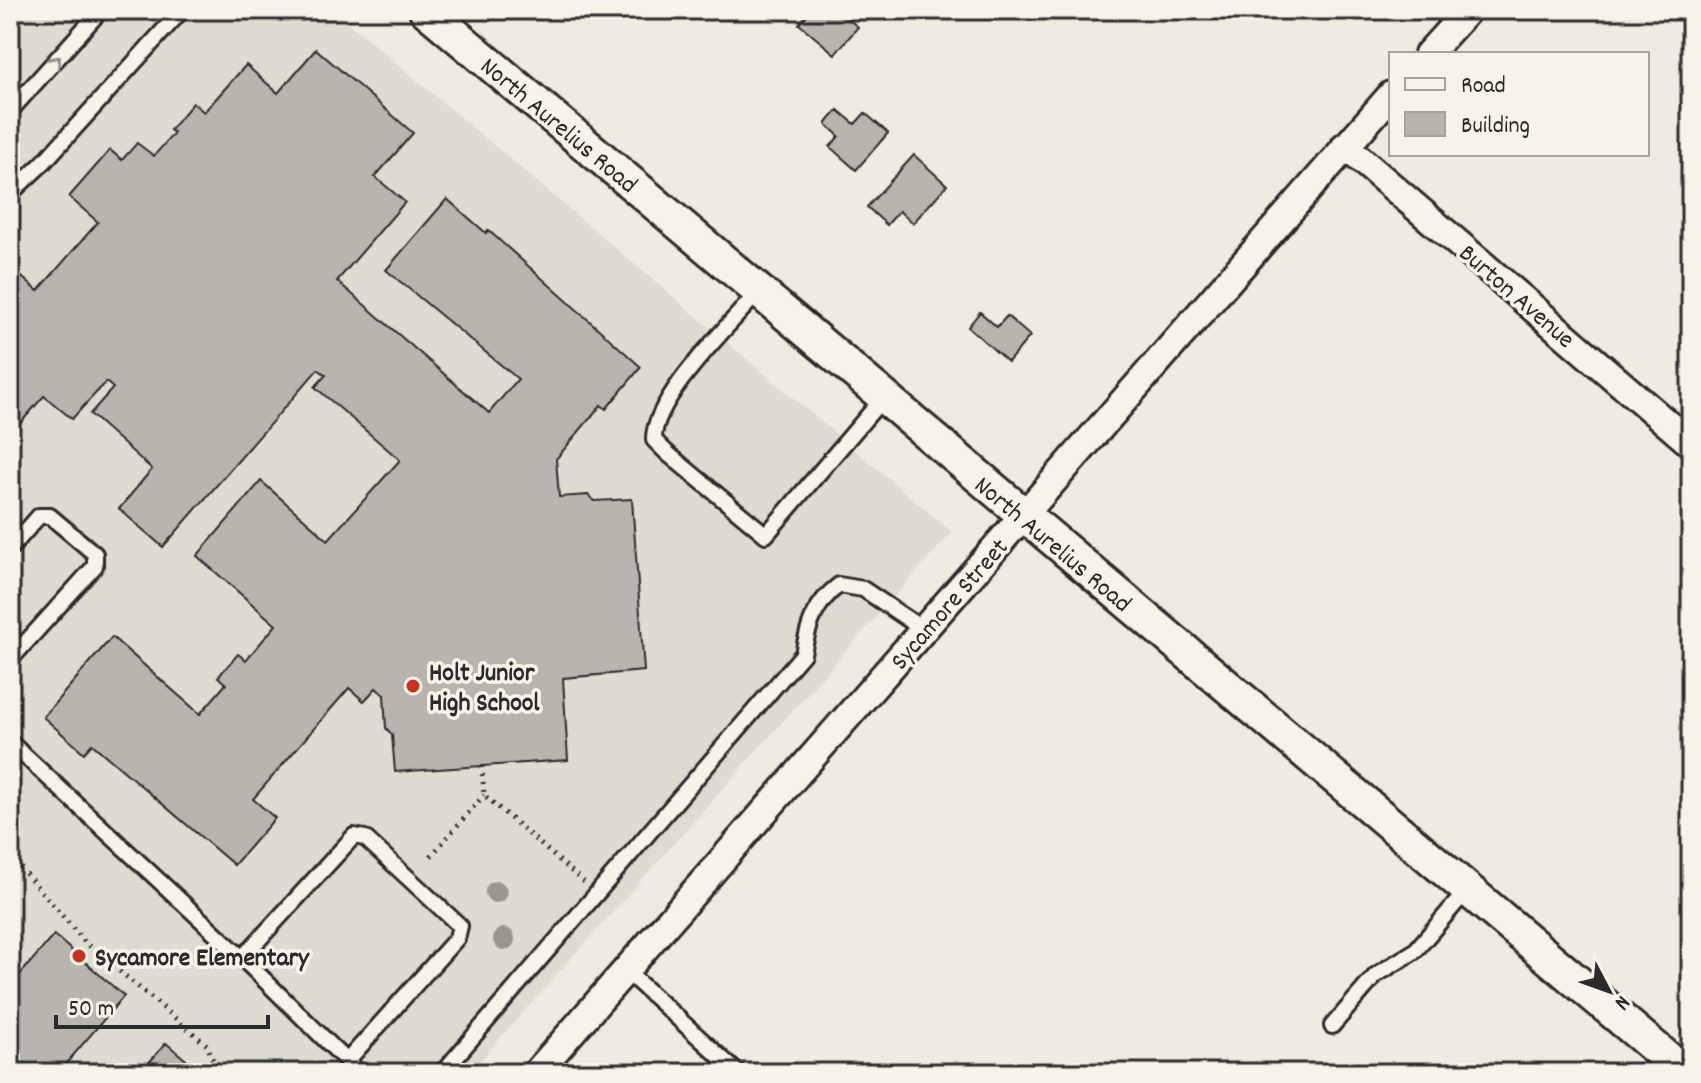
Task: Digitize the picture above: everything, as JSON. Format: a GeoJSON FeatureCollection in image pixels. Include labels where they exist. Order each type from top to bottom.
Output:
{"type":"FeatureCollection","features":[{"type":"Feature","properties":{"kind":"street","name":"North Aurelius Road"},"geometry":{"type":"LineString","coordinates":[[426,10],[1685,1073]]}},
{"type":"Feature","properties":{"kind":"street"},"geometry":{"type":"LineString","coordinates":[[1430,52],[1468,10]]}},
{"type":"Feature","properties":{"kind":"street","name":"Sycamore Street"},"geometry":{"type":"LineString","coordinates":[[536,1073],[1389,97]]}},
{"type":"Feature","properties":{"kind":"street","name":"Burton Avenue"},"geometry":{"type":"LineString","coordinates":[[1345,146],[1691,444]]}},
{"type":"Feature","properties":{"kind":"lane"},"geometry":{"type":"LineString","coordinates":[[10,111],[101,10]]}},
{"type":"Feature","properties":{"kind":"lane"},"geometry":{"type":"LineString","coordinates":[[10,194],[43,163],[182,10]]}},
{"type":"Feature","properties":{"kind":"lane"},"geometry":{"type":"LineString","coordinates":[[758,292],[669,399],[654,427],[654,440],[667,453],[766,535],[883,398]]}},
{"type":"Feature","properties":{"kind":"lane"},"geometry":{"type":"LineString","coordinates":[[10,549],[39,516],[50,516],[95,554],[95,566],[10,660]]}},
{"type":"Feature","properties":{"kind":"lane"},"geometry":{"type":"LineString","coordinates":[[442,1073],[803,654],[812,616],[826,595],[839,585],[863,589],[924,630]]}},
{"type":"Feature","properties":{"kind":"lane"},"geometry":{"type":"LineString","coordinates":[[10,742],[242,958],[359,1073]]}},
{"type":"Feature","properties":{"kind":"lane"},"geometry":{"type":"LineString","coordinates":[[242,958],[354,836],[365,838],[460,926],[457,938],[347,1061]]}},
{"type":"Feature","properties":{"kind":"lane"},"geometry":{"type":"LineString","coordinates":[[1332,1026],[1376,975],[1415,951],[1467,890]]}},
{"type":"Feature","properties":{"kind":"lane"},"geometry":{"type":"LineString","coordinates":[[626,971],[738,1073]]}},
{"type":"Feature","properties":{"kind":"path"},"geometry":{"type":"LineString","coordinates":[[431,856],[484,795],[482,766]]}},
{"type":"Feature","properties":{"kind":"path"},"geometry":{"type":"LineString","coordinates":[[484,795],[585,883]]}},
{"type":"Feature","properties":{"kind":"path"},"geometry":{"type":"LineString","coordinates":[[10,855],[84,941],[207,1045],[218,1073]]}},
{"type":"Feature","properties":{"kind":"path"},"geometry":{"type":"LineString","coordinates":[[204,1073],[214,1063]]}},
{"type":"Feature","properties":{"kind":"shaded area","name":"Holt Junior High School"},"geometry":{"type":"Polygon","coordinates":[[[10,10],[333,10],[952,532],[469,1073],[10,1073],[10,10]]]}},
{"type":"Feature","properties":{"kind":"building"},"geometry":{"type":"Polygon","coordinates":[[[811,10],[837,10],[858,27],[835,54],[799,24],[811,10]]]}},
{"type":"Feature","properties":{"kind":"building","name":"Holt Junior High School"},"geometry":{"type":"Polygon","coordinates":[[[316,49],[413,133],[375,177],[405,202],[337,281],[489,413],[518,379],[386,270],[447,199],[486,233],[488,230],[641,367],[606,409],[601,405],[556,459],[559,497],[588,495],[594,501],[632,499],[644,671],[563,678],[568,760],[395,772],[392,735],[386,728],[384,695],[376,688],[364,701],[349,688],[253,799],[275,818],[234,865],[92,744],[84,753],[43,717],[112,637],[200,714],[226,684],[218,677],[238,654],[246,660],[276,625],[197,556],[261,481],[328,540],[400,460],[315,387],[326,375],[318,369],[163,547],[119,509],[152,469],[90,414],[113,388],[106,382],[72,419],[44,396],[10,435],[10,267],[38,291],[98,222],[69,197],[110,150],[122,160],[137,143],[154,156],[174,133],[170,130],[193,103],[204,112],[246,65],[278,93],[316,49]]]}},
{"type":"Feature","properties":{"kind":"building"},"geometry":{"type":"Polygon","coordinates":[[[838,110],[855,124],[865,113],[888,133],[856,170],[830,147],[839,136],[826,124],[838,110]]]}},
{"type":"Feature","properties":{"kind":"building"},"geometry":{"type":"Polygon","coordinates":[[[914,155],[947,185],[913,223],[899,211],[887,225],[867,207],[914,155]]]}},
{"type":"Feature","properties":{"kind":"building"},"geometry":{"type":"Polygon","coordinates":[[[980,312],[997,327],[1007,316],[1030,336],[1008,362],[968,327],[980,312]]]}},
{"type":"Feature","properties":{"kind":"building"},"geometry":{"type":"Polygon","coordinates":[[[54,935],[124,996],[58,1073],[10,1073],[10,986],[54,935]]]}},
{"type":"Feature","properties":{"kind":"building"},"geometry":{"type":"Polygon","coordinates":[[[166,1043],[198,1070],[195,1073],[140,1073],[166,1043]]]}},
{"type":"Feature","properties":{"kind":"place","name":"Holt Junior High School"},"geometry":{"type":"Point","coordinates":[413,686]}},
{"type":"Feature","properties":{"kind":"place","name":"Sycamore Elementary"},"geometry":{"type":"Point","coordinates":[79,956]}}]}
